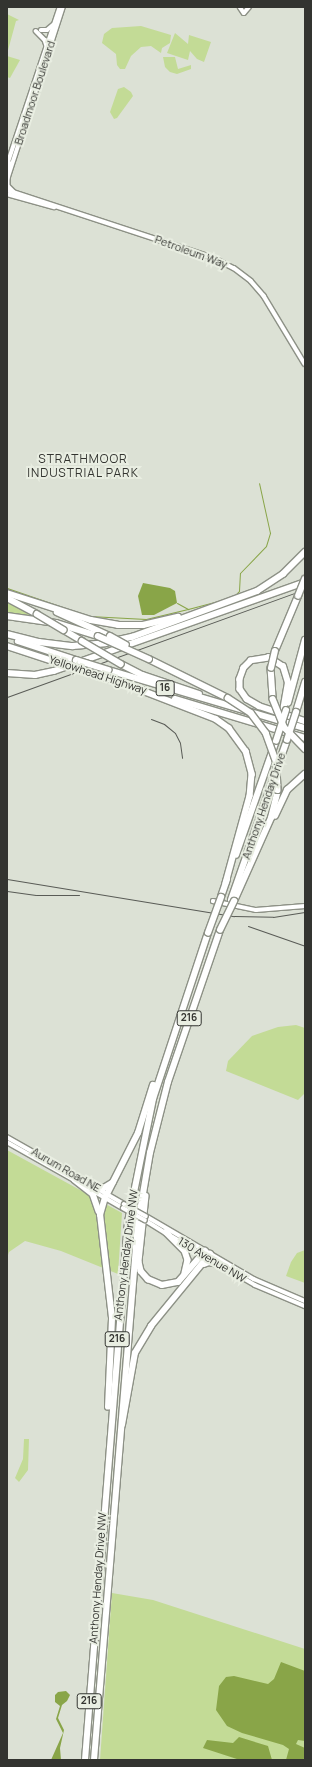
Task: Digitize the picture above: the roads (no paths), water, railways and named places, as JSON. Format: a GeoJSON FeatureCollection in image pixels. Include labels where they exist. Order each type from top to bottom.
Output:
{"type":"FeatureCollection","features":[{"type":"Feature","properties":{"kind":"highway"},"geometry":{"type":"LineString","coordinates":[[7,636],[56,645],[93,645],[132,636],[217,607],[265,587],[287,571],[305,552]]}},
{"type":"Feature","properties":{"kind":"highway"},"geometry":{"type":"LineString","coordinates":[[305,579],[275,651],[271,668],[273,699],[286,728],[305,749]]}},
{"type":"Feature","properties":{"kind":"highway"},"geometry":{"type":"LineString","coordinates":[[7,674],[22,677],[62,669],[305,582]]}},
{"type":"Feature","properties":{"kind":"highway"},"geometry":{"type":"LineString","coordinates":[[8,595],[92,620],[118,625],[153,623],[217,607]]}},
{"type":"Feature","properties":{"kind":"highway"},"geometry":{"type":"LineString","coordinates":[[8,595],[121,664],[143,675],[223,704]]}},
{"type":"Feature","properties":{"kind":"highway"},"geometry":{"type":"LineString","coordinates":[[8,595],[76,620],[110,636],[151,660]]}},
{"type":"Feature","properties":{"kind":"highway"},"geometry":{"type":"LineString","coordinates":[[7,616],[56,623],[98,636],[228,698],[251,714],[266,733],[277,763],[278,790],[271,818],[232,900]]}},
{"type":"Feature","properties":{"kind":"highway","name":"Yellowhead Highway"},"geometry":{"type":"LineString","coordinates":[[7,636],[108,670],[305,728]]}},
{"type":"Feature","properties":{"kind":"highway"},"geometry":{"type":"LineString","coordinates":[[284,711],[305,640]]}},
{"type":"Feature","properties":{"kind":"highway","name":"Yellowhead Highway"},"geometry":{"type":"LineString","coordinates":[[7,646],[141,690],[305,738]]}},
{"type":"Feature","properties":{"kind":"highway"},"geometry":{"type":"LineString","coordinates":[[7,649],[62,664]]}},
{"type":"Feature","properties":{"kind":"highway"},"geometry":{"type":"LineString","coordinates":[[284,711],[288,683],[283,667],[269,658],[251,660],[244,668],[240,679],[240,689],[248,699],[259,706],[305,721]]}},
{"type":"Feature","properties":{"kind":"highway","name":"Anthony Henday Drive"},"geometry":{"type":"LineString","coordinates":[[220,930],[232,900],[287,740],[305,682]]}},
{"type":"Feature","properties":{"kind":"highway"},"geometry":{"type":"LineString","coordinates":[[141,690],[216,720],[229,728],[246,751],[251,766],[252,782],[226,883]]}},
{"type":"Feature","properties":{"kind":"highway","name":"Anthony Henday Drive"},"geometry":{"type":"LineString","coordinates":[[226,883],[266,770],[284,711]]}},
{"type":"Feature","properties":{"kind":"highway"},"geometry":{"type":"LineString","coordinates":[[262,725],[305,742]]}},
{"type":"Feature","properties":{"kind":"highway"},"geometry":{"type":"LineString","coordinates":[[254,853],[287,790],[305,774]]}},
{"type":"Feature","properties":{"kind":"highway","name":"Anthony Henday Drive NW"},"geometry":{"type":"LineString","coordinates":[[85,1760],[106,1473],[128,1222],[144,1135],[170,1041],[226,883]]}},
{"type":"Feature","properties":{"kind":"highway","name":"Anthony Henday Drive NW"},"geometry":{"type":"LineString","coordinates":[[94,1760],[133,1258],[147,1170],[172,1069],[220,930]]}},
{"type":"Feature","properties":{"kind":"highway"},"geometry":{"type":"LineString","coordinates":[[100,1215],[106,1196],[138,1133],[163,1055],[170,1041]]}},
{"type":"Feature","properties":{"kind":"highway"},"geometry":{"type":"LineString","coordinates":[[147,1170],[140,1267],[148,1279],[157,1284],[167,1285],[182,1278],[206,1254]]}},
{"type":"Feature","properties":{"kind":"highway"},"geometry":{"type":"LineString","coordinates":[[74,1180],[93,1194],[100,1215],[112,1318],[105,1457],[106,1473]]}},
{"type":"Feature","properties":{"kind":"highway"},"geometry":{"type":"LineString","coordinates":[[94,1186],[102,1189],[114,1182]]}},
{"type":"Feature","properties":{"kind":"highway"},"geometry":{"type":"LineString","coordinates":[[166,1232],[185,1251],[187,1264],[182,1278]]}},
{"type":"Feature","properties":{"kind":"highway"},"geometry":{"type":"LineString","coordinates":[[201,1267],[206,1254]]}},
{"type":"Feature","properties":{"kind":"highway"},"geometry":{"type":"LineString","coordinates":[[119,1434],[135,1353],[151,1326],[201,1267],[209,1262],[218,1264]]}},
{"type":"Feature","properties":{"kind":"main road","name":"Broadmoor Boulevard"},"geometry":{"type":"LineString","coordinates":[[7,165],[60,7]]}},
{"type":"Feature","properties":{"kind":"main road","name":"Broadmoor Boulevard"},"geometry":{"type":"LineString","coordinates":[[8,178],[63,7]]}},
{"type":"Feature","properties":{"kind":"main road"},"geometry":{"type":"LineString","coordinates":[[240,7],[244,13],[249,7]]}},
{"type":"Feature","properties":{"kind":"main road"},"geometry":{"type":"LineString","coordinates":[[41,30],[47,30],[54,24]]}},
{"type":"Feature","properties":{"kind":"main road"},"geometry":{"type":"LineString","coordinates":[[36,31],[45,40],[47,46]]}},
{"type":"Feature","properties":{"kind":"main road"},"geometry":{"type":"LineString","coordinates":[[7,172],[8,160]]}},
{"type":"Feature","properties":{"kind":"main road"},"geometry":{"type":"LineString","coordinates":[[8,178],[10,195]]}},
{"type":"Feature","properties":{"kind":"main road","name":"Petroleum Way"},"geometry":{"type":"LineString","coordinates":[[7,190],[10,195],[57,207],[214,258],[234,268],[251,281],[264,296],[305,364]]}},
{"type":"Feature","properties":{"kind":"main road"},"geometry":{"type":"LineString","coordinates":[[213,901],[256,910],[305,906]]}},
{"type":"Feature","properties":{"kind":"main road","name":"Aurum Road NE"},"geometry":{"type":"LineString","coordinates":[[7,1137],[94,1186],[106,1196]]}},
{"type":"Feature","properties":{"kind":"main road","name":"Aurum Road NE"},"geometry":{"type":"LineString","coordinates":[[7,1142],[124,1206]]}},
{"type":"Feature","properties":{"kind":"main road","name":"130 Avenue NW"},"geometry":{"type":"LineString","coordinates":[[124,1206],[206,1254],[218,1264],[255,1285],[305,1306]]}},
{"type":"Feature","properties":{"kind":"main road","name":"130 Avenue NW"},"geometry":{"type":"LineString","coordinates":[[146,1218],[166,1232],[206,1254],[268,1286],[305,1301]]}},
{"type":"Feature","properties":{"kind":"waterway"},"geometry":{"type":"LineString","coordinates":[[177,603],[188,609],[233,597],[239,591],[240,573],[266,546],[270,533],[259,483]]}},
{"type":"Feature","properties":{"kind":"waterway"},"geometry":{"type":"LineString","coordinates":[[7,588],[89,616],[146,619],[188,609]]}},
{"type":"Feature","properties":{"kind":"railway"},"geometry":{"type":"LineString","coordinates":[[7,697],[305,589]]}},
{"type":"Feature","properties":{"kind":"railway"},"geometry":{"type":"LineString","coordinates":[[151,719],[164,724],[175,733],[180,743],[182,758]]}},
{"type":"Feature","properties":{"kind":"railway"},"geometry":{"type":"LineString","coordinates":[[7,879],[234,916],[273,917],[305,912]]}},
{"type":"Feature","properties":{"kind":"railway"},"geometry":{"type":"LineString","coordinates":[[7,891],[36,895],[79,895]]}},
{"type":"Feature","properties":{"kind":"railway"},"geometry":{"type":"LineString","coordinates":[[248,926],[305,946]]}},
{"type":"Feature","properties":{"kind":"district","name":"STRATHMOOR INDUSTRIAL PARK"},"geometry":{"type":"Point","coordinates":[83,466]}}]}
